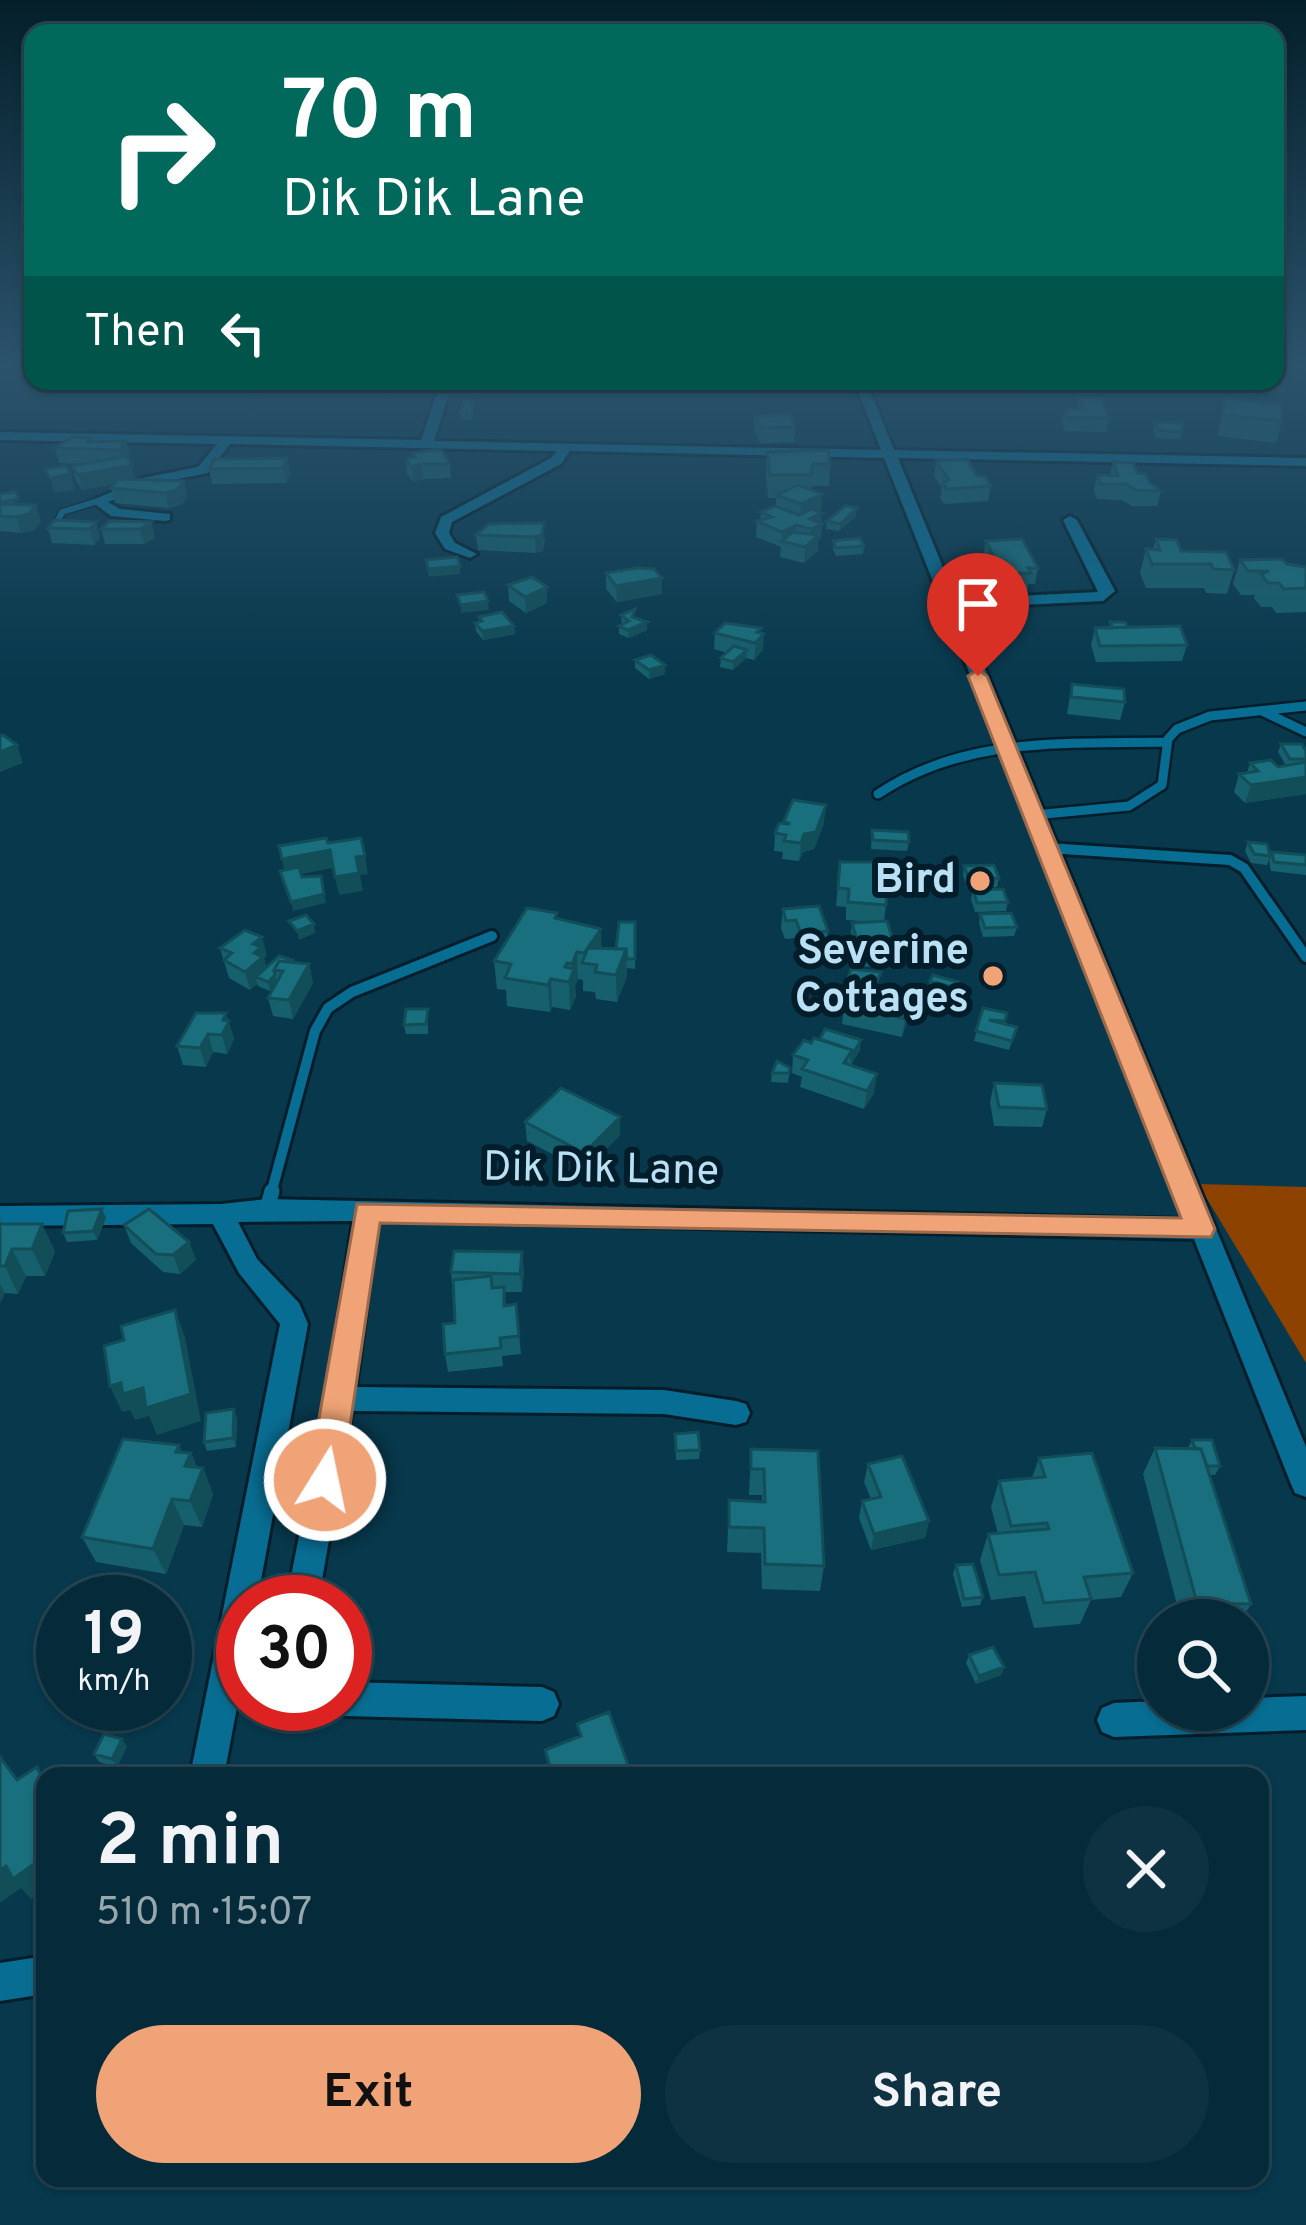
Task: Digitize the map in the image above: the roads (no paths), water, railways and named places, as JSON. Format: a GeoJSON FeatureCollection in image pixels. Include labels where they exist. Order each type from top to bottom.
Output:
{"type":"FeatureCollection","features":[{"type":"Feature","properties":{"kind":"street"},"geometry":{"type":"LineString","coordinates":[[98,501],[148,481],[199,471]]}},
{"type":"Feature","properties":{"kind":"street"},"geometry":{"type":"LineString","coordinates":[[470,554],[450,546],[442,533],[446,520],[536,471]]}},
{"type":"Feature","properties":{"kind":"street"},"geometry":{"type":"LineString","coordinates":[[895,471],[1306,1484]]}},
{"type":"Feature","properties":{"kind":"street"},"geometry":{"type":"LineString","coordinates":[[98,501],[116,513],[164,517]]}},
{"type":"Feature","properties":{"kind":"street"},"geometry":{"type":"LineString","coordinates":[[949,604],[1103,596],[1107,591],[1070,520]]}},
{"type":"Feature","properties":{"kind":"street","name":"Dik Dik Lane"},"geometry":{"type":"LineString","coordinates":[[0,1216],[221,1214],[267,1209],[1200,1229]]}},
{"type":"Feature","properties":{"kind":"street"},"geometry":{"type":"LineString","coordinates":[[307,1575],[368,1211]]}},
{"type":"Feature","properties":{"kind":"street"},"geometry":{"type":"LineString","coordinates":[[209,1767],[294,1324],[289,1311],[248,1266],[221,1214]]}},
{"type":"Feature","properties":{"kind":"street"},"geometry":{"type":"LineString","coordinates":[[340,1399],[664,1402],[736,1413]]}},
{"type":"Feature","properties":{"kind":"street"},"geometry":{"type":"LineString","coordinates":[[372,1700],[542,1704]]}},
{"type":"Feature","properties":{"kind":"street"},"geometry":{"type":"LineString","coordinates":[[1114,1720],[1306,1713]]}},
{"type":"Feature","properties":{"kind":"street"},"geometry":{"type":"LineString","coordinates":[[0,1982],[36,1976]]}},
{"type":"Feature","properties":{"kind":"lane"},"geometry":{"type":"LineString","coordinates":[[53,529],[62,512],[98,501]]}},
{"type":"Feature","properties":{"kind":"lane"},"geometry":{"type":"LineString","coordinates":[[1034,815],[1129,806],[1162,785],[1165,742],[1176,729],[1202,718],[1306,706]]}},
{"type":"Feature","properties":{"kind":"lane"},"geometry":{"type":"LineString","coordinates":[[1263,711],[1306,732]]}},
{"type":"Feature","properties":{"kind":"lane"},"geometry":{"type":"LineString","coordinates":[[878,794],[904,772],[965,751],[1165,742]]}},
{"type":"Feature","properties":{"kind":"lane"},"geometry":{"type":"LineString","coordinates":[[1047,848],[1230,860],[1244,868],[1306,957]]}},
{"type":"Feature","properties":{"kind":"lane"},"geometry":{"type":"LineString","coordinates":[[267,1209],[315,1031],[328,1008],[352,992],[492,936]]}},
{"type":"Feature","properties":{"kind":"place","name":"Bird"},"geometry":{"type":"Point","coordinates":[980,881]}},
{"type":"Feature","properties":{"kind":"place","name":"Severine Cottages"},"geometry":{"type":"Point","coordinates":[993,976]}}]}
